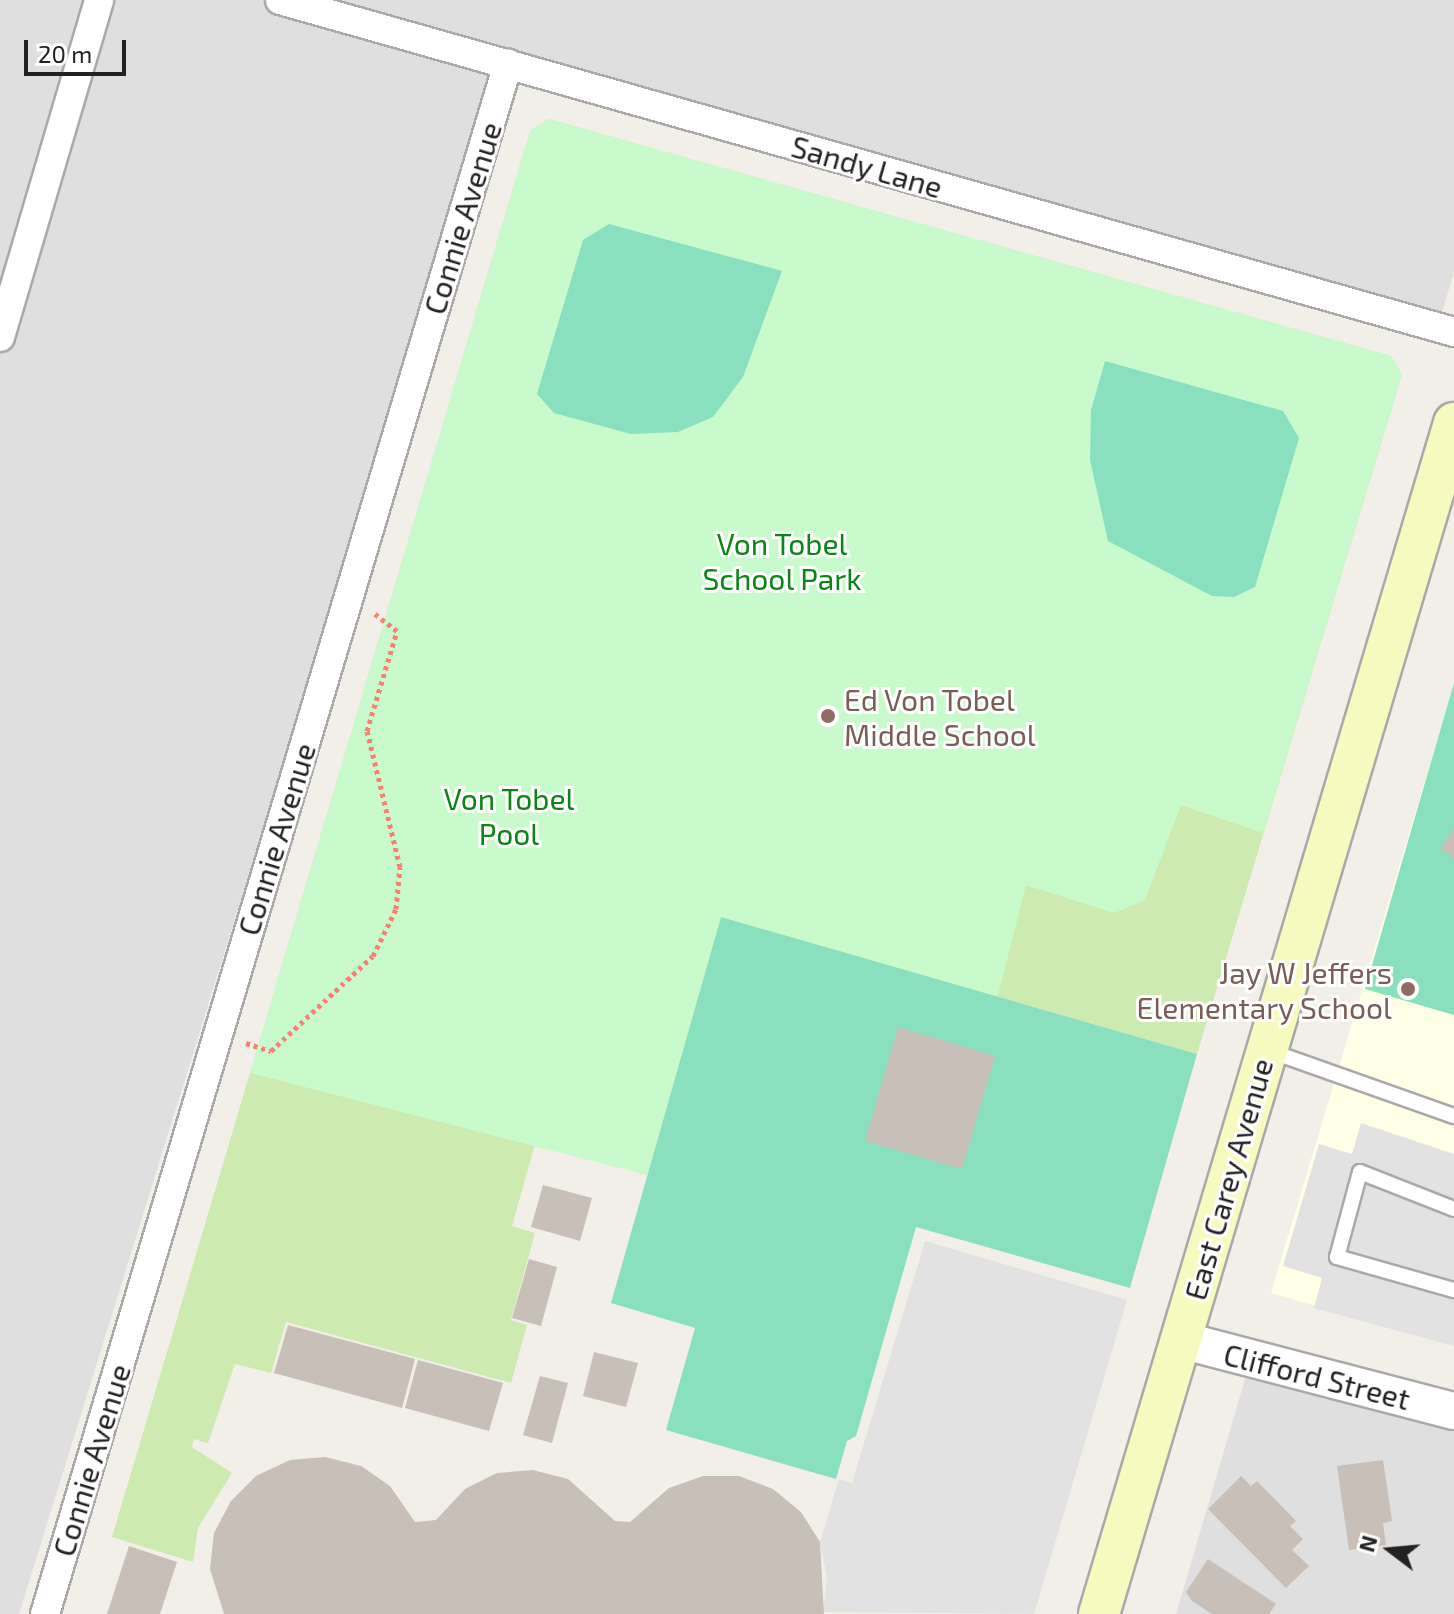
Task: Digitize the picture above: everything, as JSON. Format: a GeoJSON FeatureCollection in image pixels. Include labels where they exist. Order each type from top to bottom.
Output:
{"type":"FeatureCollection","features":[{"type":"Feature","properties":{"kind":"main road","name":"East Carey Avenue"},"geometry":{"type":"LineString","coordinates":[[1099,1614],[1454,423]]}},
{"type":"Feature","properties":{"kind":"street"},"geometry":{"type":"LineString","coordinates":[[0,337],[99,0]]}},
{"type":"Feature","properties":{"kind":"street","name":"Sandy Lane"},"geometry":{"type":"LineString","coordinates":[[280,0],[1454,332]]}},
{"type":"Feature","properties":{"kind":"street","name":"Connie Avenue"},"geometry":{"type":"LineString","coordinates":[[45,1614],[508,64]]}},
{"type":"Feature","properties":{"kind":"street","name":"Clifford Street"},"geometry":{"type":"LineString","coordinates":[[1181,1340],[1454,1411]]}},
{"type":"Feature","properties":{"kind":"lane"},"geometry":{"type":"LineString","coordinates":[[1266,1049],[1454,1116]]}},
{"type":"Feature","properties":{"kind":"lane"},"geometry":{"type":"LineString","coordinates":[[1454,1209],[1360,1172],[1337,1257],[1454,1290]]}},
{"type":"Feature","properties":{"kind":"path"},"geometry":{"type":"LineString","coordinates":[[218,1035],[271,1051],[373,956],[396,909],[400,867],[367,731],[397,631],[386,618],[346,606]]}},
{"type":"Feature","properties":{"kind":"shaded area"},"geometry":{"type":"Polygon","coordinates":[[[0,0],[1454,0],[1454,272],[1438,326],[499,68],[19,1614],[0,1614],[0,0]]]}},
{"type":"Feature","properties":{"kind":"shaded area","name":"Jay W Jeffers Elementary School"},"geometry":{"type":"Polygon","coordinates":[[[1454,684],[1454,1346],[1271,1293],[1454,684]]]}},
{"type":"Feature","properties":{"kind":"shaded area"},"geometry":{"type":"Polygon","coordinates":[[[1361,1123],[1454,1154],[1454,1346],[1314,1308],[1322,1278],[1283,1266],[1319,1144],[1352,1154],[1361,1123]]]}},
{"type":"Feature","properties":{"kind":"shaded area"},"geometry":{"type":"Polygon","coordinates":[[[925,1241],[1127,1300],[1034,1614],[823,1612],[827,1578],[820,1542],[839,1479],[852,1483],[925,1241]]]}},
{"type":"Feature","properties":{"kind":"shaded area"},"geometry":{"type":"Polygon","coordinates":[[[1251,1359],[1454,1421],[1454,1614],[1176,1614],[1251,1359]]]}},
{"type":"Feature","properties":{"kind":"green space","name":"Von Tobel School Park"},"geometry":{"type":"Polygon","coordinates":[[[549,119],[1391,356],[1402,374],[1197,1054],[721,917],[647,1175],[535,1144],[512,1226],[535,1233],[511,1320],[527,1325],[511,1383],[286,1322],[271,1373],[235,1364],[208,1443],[194,1439],[192,1447],[232,1473],[198,1528],[193,1562],[112,1537],[530,131],[549,119]]]}},
{"type":"Feature","properties":{"kind":"green space","name":"Von Tobel School Park"},"geometry":{"type":"Polygon","coordinates":[[[549,119],[1391,356],[1402,374],[1263,833],[1181,805],[1145,900],[1114,913],[1026,885],[995,1007],[721,917],[647,1175],[250,1073],[530,131],[549,119]]]}},
{"type":"Feature","properties":{"kind":"green space"},"geometry":{"type":"Polygon","coordinates":[[[609,224],[782,271],[743,377],[713,417],[678,432],[631,434],[554,413],[537,394],[583,240],[609,224]]]}},
{"type":"Feature","properties":{"kind":"green space"},"geometry":{"type":"Polygon","coordinates":[[[1105,361],[1283,411],[1299,438],[1255,587],[1234,597],[1212,596],[1108,541],[1090,460],[1091,410],[1105,361]]]}},
{"type":"Feature","properties":{"kind":"green space"},"geometry":{"type":"Polygon","coordinates":[[[1454,683],[1454,1015],[1365,989],[1454,683]]]}},
{"type":"Feature","properties":{"kind":"green space"},"geometry":{"type":"Polygon","coordinates":[[[721,917],[1197,1054],[1130,1288],[916,1227],[856,1436],[847,1441],[836,1479],[666,1430],[695,1328],[611,1303],[721,917]]]}},
{"type":"Feature","properties":{"kind":"building"},"geometry":{"type":"Polygon","coordinates":[[[1454,829],[1454,859],[1440,848],[1454,829]]]}},
{"type":"Feature","properties":{"kind":"building"},"geometry":{"type":"Polygon","coordinates":[[[898,1027],[995,1056],[962,1169],[865,1141],[898,1027]]]}},
{"type":"Feature","properties":{"kind":"building"},"geometry":{"type":"Polygon","coordinates":[[[543,1185],[592,1198],[580,1241],[531,1227],[543,1185]]]}},
{"type":"Feature","properties":{"kind":"building"},"geometry":{"type":"Polygon","coordinates":[[[529,1259],[557,1267],[541,1326],[512,1318],[529,1259]]]}},
{"type":"Feature","properties":{"kind":"building"},"geometry":{"type":"Polygon","coordinates":[[[288,1325],[415,1359],[402,1408],[274,1373],[288,1325]]]}},
{"type":"Feature","properties":{"kind":"building"},"geometry":{"type":"Polygon","coordinates":[[[594,1352],[638,1363],[626,1407],[583,1396],[594,1352]]]}},
{"type":"Feature","properties":{"kind":"building"},"geometry":{"type":"Polygon","coordinates":[[[418,1360],[503,1383],[489,1431],[405,1408],[418,1360]]]}},
{"type":"Feature","properties":{"kind":"building"},"geometry":{"type":"Polygon","coordinates":[[[540,1376],[568,1383],[552,1443],[523,1435],[540,1376]]]}},
{"type":"Feature","properties":{"kind":"building"},"geometry":{"type":"Polygon","coordinates":[[[325,1457],[361,1466],[390,1486],[415,1522],[436,1520],[465,1489],[497,1473],[533,1470],[568,1479],[615,1521],[630,1522],[669,1488],[703,1476],[739,1476],[773,1489],[801,1512],[820,1542],[824,1614],[224,1614],[210,1569],[214,1533],[231,1501],[256,1476],[290,1460],[325,1457]]]}},
{"type":"Feature","properties":{"kind":"building"},"geometry":{"type":"Polygon","coordinates":[[[1383,1460],[1392,1521],[1383,1523],[1386,1545],[1349,1550],[1337,1466],[1383,1460]]]}},
{"type":"Feature","properties":{"kind":"building"},"geometry":{"type":"Polygon","coordinates":[[[1241,1476],[1251,1486],[1257,1481],[1296,1521],[1290,1526],[1303,1539],[1292,1550],[1309,1566],[1286,1588],[1208,1509],[1241,1476]]]}},
{"type":"Feature","properties":{"kind":"building"},"geometry":{"type":"Polygon","coordinates":[[[129,1546],[177,1562],[160,1614],[107,1614],[129,1546]]]}},
{"type":"Feature","properties":{"kind":"building"},"geometry":{"type":"Polygon","coordinates":[[[1208,1559],[1276,1604],[1269,1614],[1212,1614],[1192,1601],[1186,1592],[1208,1559]]]}},
{"type":"Feature","properties":{"kind":"place","name":"Ed Von Tobel Middle School"},"geometry":{"type":"Point","coordinates":[828,716]}},
{"type":"Feature","properties":{"kind":"place","name":"Jay W Jeffers Elementary School"},"geometry":{"type":"Point","coordinates":[1408,989]}},
{"type":"Feature","properties":{"kind":"park label","name":"Von Tobel Pool"},"geometry":{"type":"Point","coordinates":[509,815]}}]}
